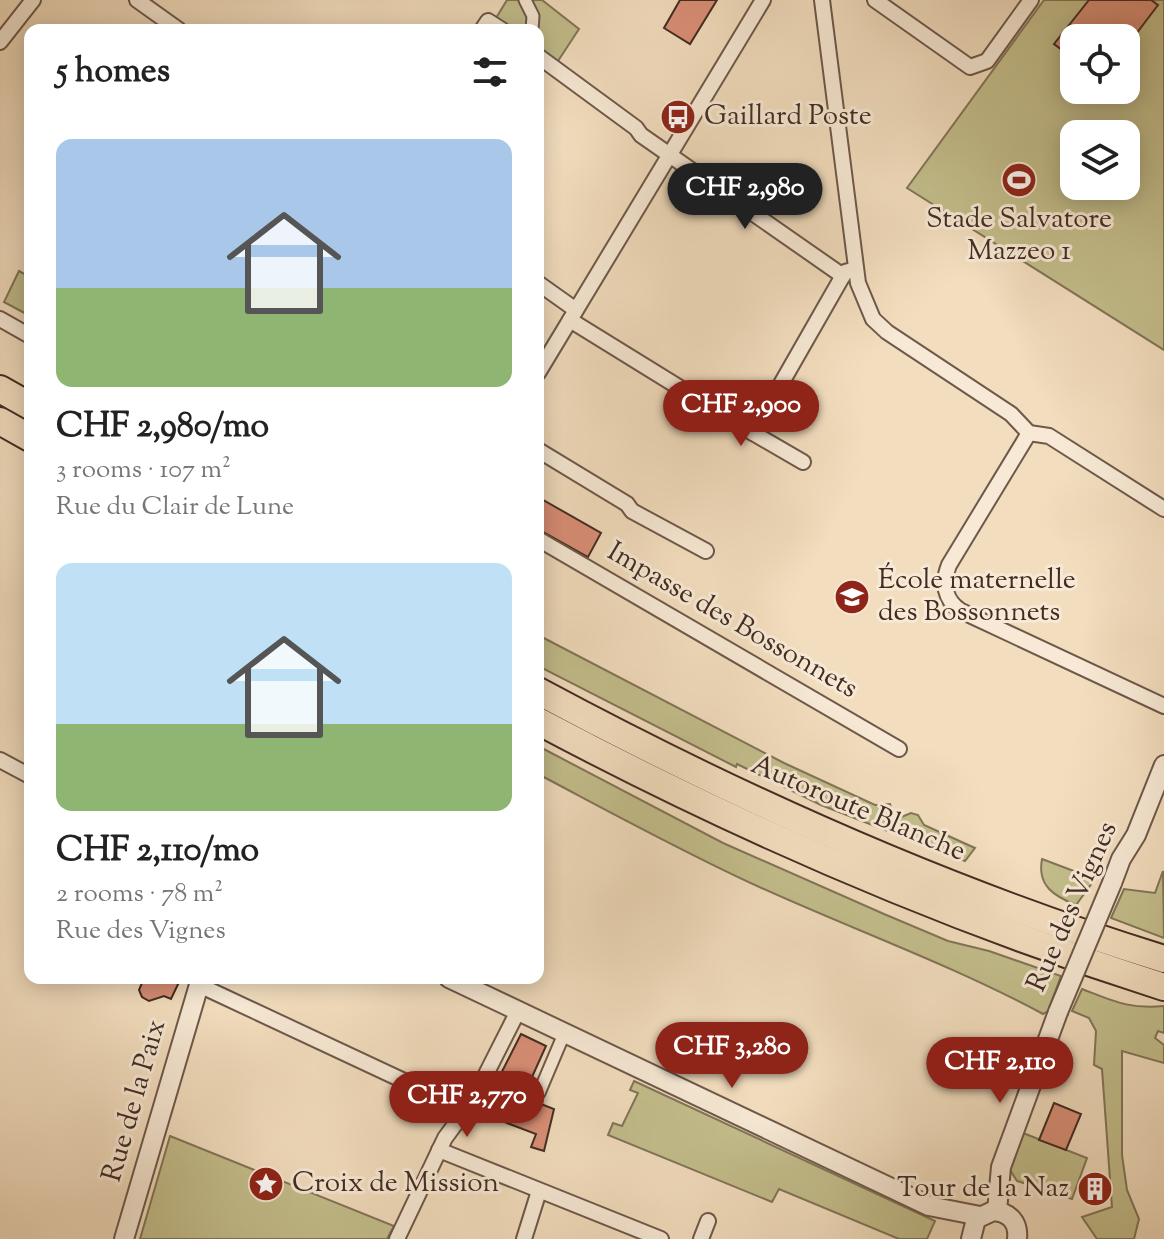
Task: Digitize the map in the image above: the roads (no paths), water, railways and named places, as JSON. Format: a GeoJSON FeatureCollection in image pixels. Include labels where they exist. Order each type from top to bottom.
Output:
{"type":"FeatureCollection","features":[{"type":"Feature","properties":{"kind":"highway"},"geometry":{"type":"LineString","coordinates":[[0,389],[24,403]]}},
{"type":"Feature","properties":{"kind":"highway"},"geometry":{"type":"LineString","coordinates":[[0,421],[24,435]]}},
{"type":"Feature","properties":{"kind":"highway","name":"Autoroute Blanche"},"geometry":{"type":"LineString","coordinates":[[544,694],[675,763],[861,848],[1023,912],[1164,959]]}},
{"type":"Feature","properties":{"kind":"highway","name":"Autoroute Blanche"},"geometry":{"type":"LineString","coordinates":[[544,724],[741,823],[862,877],[1015,937],[1164,987]]}},
{"type":"Feature","properties":{"kind":"street"},"geometry":{"type":"LineString","coordinates":[[0,42],[33,0]]}},
{"type":"Feature","properties":{"kind":"street"},"geometry":{"type":"LineString","coordinates":[[137,0],[171,24]]}},
{"type":"Feature","properties":{"kind":"street"},"geometry":{"type":"LineString","coordinates":[[525,0],[533,16],[532,24]]}},
{"type":"Feature","properties":{"kind":"street"},"geometry":{"type":"LineString","coordinates":[[544,363],[763,0]]}},
{"type":"Feature","properties":{"kind":"street"},"geometry":{"type":"LineString","coordinates":[[822,0],[849,272],[878,325],[1011,414],[1029,433],[1049,436],[1164,509]]}},
{"type":"Feature","properties":{"kind":"street"},"geometry":{"type":"LineString","coordinates":[[875,0],[970,67],[981,65],[990,58],[1031,0]]}},
{"type":"Feature","properties":{"kind":"street"},"geometry":{"type":"LineString","coordinates":[[544,60],[670,155],[849,272]]}},
{"type":"Feature","properties":{"kind":"street"},"geometry":{"type":"LineString","coordinates":[[753,433],[849,272]]}},
{"type":"Feature","properties":{"kind":"street"},"geometry":{"type":"LineString","coordinates":[[544,288],[573,315],[753,433],[803,462]]}},
{"type":"Feature","properties":{"kind":"street"},"geometry":{"type":"LineString","coordinates":[[0,319],[24,333]]}},
{"type":"Feature","properties":{"kind":"street"},"geometry":{"type":"LineString","coordinates":[[1029,433],[949,565],[944,585],[951,602],[961,611],[1164,706]]}},
{"type":"Feature","properties":{"kind":"street"},"geometry":{"type":"LineString","coordinates":[[544,454],[627,504],[632,511],[706,551]]}},
{"type":"Feature","properties":{"kind":"street","name":"Impasse des Bossonnets"},"geometry":{"type":"LineString","coordinates":[[544,542],[899,749]]}},
{"type":"Feature","properties":{"kind":"street"},"geometry":{"type":"LineString","coordinates":[[0,760],[24,773]]}},
{"type":"Feature","properties":{"kind":"street","name":"Rue des Vignes"},"geometry":{"type":"LineString","coordinates":[[971,1238],[972,1228],[988,1214],[1001,1167],[1058,1012],[1121,859],[1136,835],[1164,765]]}},
{"type":"Feature","properties":{"kind":"street","name":"Rue de la Paix"},"geometry":{"type":"LineString","coordinates":[[124,1239],[199,984]]}},
{"type":"Feature","properties":{"kind":"street"},"geometry":{"type":"LineString","coordinates":[[204,984],[464,1109]]}},
{"type":"Feature","properties":{"kind":"street"},"geometry":{"type":"LineString","coordinates":[[462,984],[929,1206],[971,1238]]}},
{"type":"Feature","properties":{"kind":"street"},"geometry":{"type":"LineString","coordinates":[[397,1239],[439,1150],[482,1085],[518,1011]]}},
{"type":"Feature","properties":{"kind":"street"},"geometry":{"type":"LineString","coordinates":[[539,1093],[564,1034]]}},
{"type":"Feature","properties":{"kind":"street"},"geometry":{"type":"LineString","coordinates":[[439,1150],[661,1239]]}},
{"type":"Feature","properties":{"kind":"street"},"geometry":{"type":"LineString","coordinates":[[524,1239],[539,1191]]}},
{"type":"Feature","properties":{"kind":"street"},"geometry":{"type":"LineString","coordinates":[[929,1206],[1011,1217],[1017,1233],[1035,1239]]}},
{"type":"Feature","properties":{"kind":"street"},"geometry":{"type":"LineString","coordinates":[[701,1239],[708,1221]]}},
{"type":"Feature","properties":{"kind":"place","name":"Gaillard Poste"},"geometry":{"type":"Point","coordinates":[678,117]}},
{"type":"Feature","properties":{"kind":"place","name":"Stade Salvatore Mazzeo 1"},"geometry":{"type":"Point","coordinates":[1019,180]}},
{"type":"Feature","properties":{"kind":"place","name":"École maternelle des Bossonnets"},"geometry":{"type":"Point","coordinates":[852,597]}},
{"type":"Feature","properties":{"kind":"place","name":"Croix de Mission"},"geometry":{"type":"Point","coordinates":[266,1184]}},
{"type":"Feature","properties":{"kind":"place","name":"Tour de la Naz"},"geometry":{"type":"Point","coordinates":[1095,1189]}}]}
